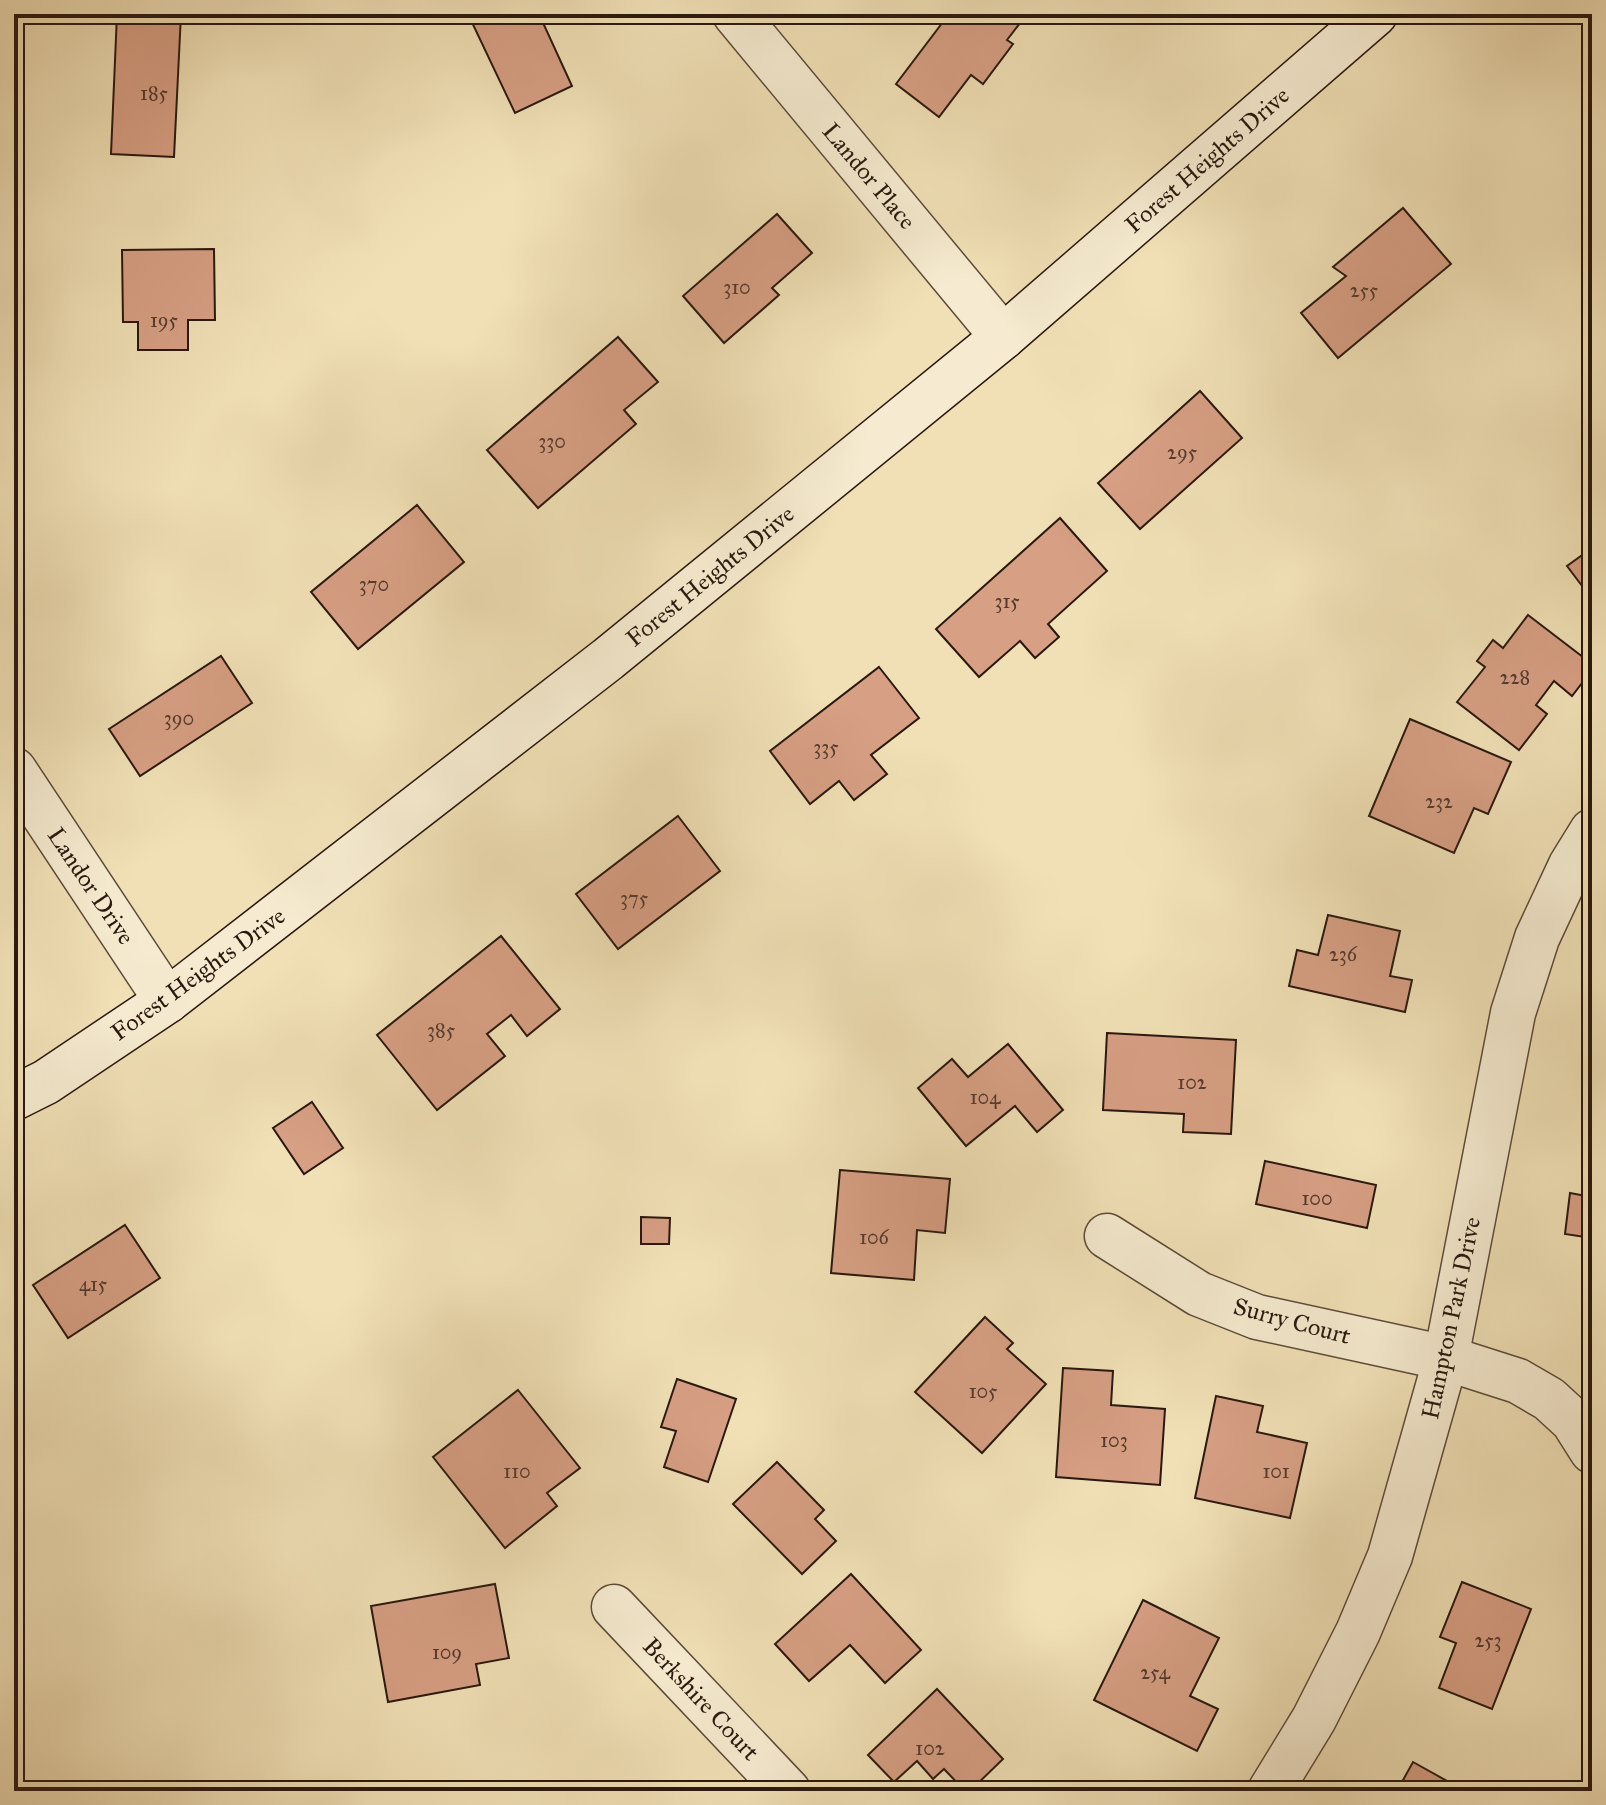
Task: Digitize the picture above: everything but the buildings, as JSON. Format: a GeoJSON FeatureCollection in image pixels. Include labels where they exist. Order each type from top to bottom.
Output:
{"type":"FeatureCollection","features":[{"type":"Feature","properties":{"kind":"street","name":"Landor Place"},"geometry":{"type":"LineString","coordinates":[[735,14],[1003,337]]}},
{"type":"Feature","properties":{"kind":"street","name":"Forest Heights Drive"},"geometry":{"type":"LineString","coordinates":[[14,1098],[46,1082],[167,1001],[608,659],[1003,337],[1375,14]]}},
{"type":"Feature","properties":{"kind":"street","name":"Landor Drive"},"geometry":{"type":"LineString","coordinates":[[14,770],[167,1001]]}},
{"type":"Feature","properties":{"kind":"street","name":"Hampton Park Drive"},"geometry":{"type":"LineString","coordinates":[[1270,1791],[1314,1719],[1358,1632],[1390,1556],[1446,1358],[1513,1013],[1537,938],[1571,865],[1592,831]]}},
{"type":"Feature","properties":{"kind":"street","name":"Surry Court"},"geometry":{"type":"LineString","coordinates":[[1107,1236],[1199,1294],[1257,1317],[1446,1358],[1518,1381],[1549,1399],[1573,1421],[1592,1451]]}},
{"type":"Feature","properties":{"kind":"street","name":"Berkshire Court"},"geometry":{"type":"LineString","coordinates":[[614,1607],[788,1791]]}}]}
